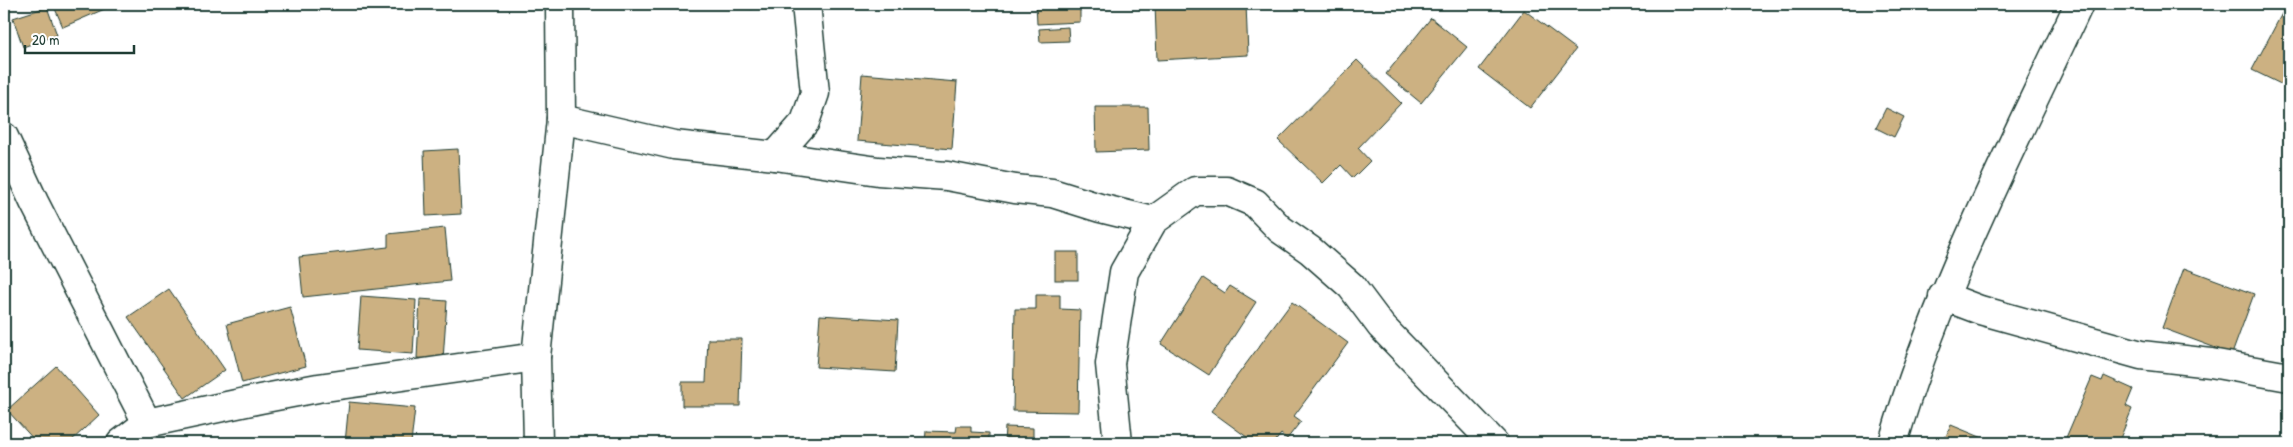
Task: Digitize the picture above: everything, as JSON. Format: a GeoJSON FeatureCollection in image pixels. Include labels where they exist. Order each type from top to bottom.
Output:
{"type":"FeatureCollection","features":[{"type":"Feature","properties":{"kind":"street"},"geometry":{"type":"LineString","coordinates":[[538,443],[536,357],[561,119],[560,4]]}},
{"type":"Feature","properties":{"kind":"street"},"geometry":{"type":"LineString","coordinates":[[775,156],[804,122],[815,93],[806,4]]}},
{"type":"Feature","properties":{"kind":"street"},"geometry":{"type":"LineString","coordinates":[[1893,443],[1907,395],[1943,296],[2079,4]]}},
{"type":"Feature","properties":{"kind":"street"},"geometry":{"type":"LineString","coordinates":[[561,119],[674,145],[775,156],[878,172],[947,176],[1015,189],[1052,193],[1100,208],[1153,221]]}},
{"type":"Feature","properties":{"kind":"street"},"geometry":{"type":"LineString","coordinates":[[4,137],[34,202],[147,423]]}},
{"type":"Feature","properties":{"kind":"street"},"geometry":{"type":"LineString","coordinates":[[1118,443],[1110,364],[1124,272],[1153,221],[1195,191],[1227,191],[1255,203],[1280,229],[1310,250],[1351,286],[1381,326],[1494,443]]}},
{"type":"Feature","properties":{"kind":"street"},"geometry":{"type":"LineString","coordinates":[[1943,296],[1980,310],[2141,355],[2211,363],[2289,377]]}},
{"type":"Feature","properties":{"kind":"street"},"geometry":{"type":"LineString","coordinates":[[121,443],[147,423],[318,388],[536,357]]}},
{"type":"Feature","properties":{"kind":"building"},"geometry":{"type":"Polygon","coordinates":[[[53,4],[116,4],[63,27],[53,4]]]}},
{"type":"Feature","properties":{"kind":"building"},"geometry":{"type":"Polygon","coordinates":[[[721,4],[753,4],[753,9],[720,7],[721,4]]]}},
{"type":"Feature","properties":{"kind":"building"},"geometry":{"type":"Polygon","coordinates":[[[1036,4],[1080,4],[1080,22],[1037,24],[1036,4]]]}},
{"type":"Feature","properties":{"kind":"building"},"geometry":{"type":"Polygon","coordinates":[[[1155,4],[1246,4],[1248,55],[1157,60],[1155,4]]]}},
{"type":"Feature","properties":{"kind":"building"},"geometry":{"type":"Polygon","coordinates":[[[2287,4],[2289,4],[2289,88],[2252,70],[2287,4]]]}},
{"type":"Feature","properties":{"kind":"building"},"geometry":{"type":"Polygon","coordinates":[[[47,7],[57,35],[23,47],[13,18],[47,7]]]}},
{"type":"Feature","properties":{"kind":"building"},"geometry":{"type":"Polygon","coordinates":[[[1524,10],[1576,49],[1530,108],[1479,69],[1524,10]]]}},
{"type":"Feature","properties":{"kind":"building"},"geometry":{"type":"Polygon","coordinates":[[[1431,18],[1467,47],[1421,103],[1386,74],[1431,18]]]}},
{"type":"Feature","properties":{"kind":"building"},"geometry":{"type":"Polygon","coordinates":[[[1068,27],[1069,41],[1040,42],[1039,29],[1068,27]]]}},
{"type":"Feature","properties":{"kind":"building"},"geometry":{"type":"Polygon","coordinates":[[[1357,60],[1401,103],[1358,148],[1370,161],[1353,178],[1341,165],[1323,183],[1278,140],[1357,60]]]}},
{"type":"Feature","properties":{"kind":"building"},"geometry":{"type":"Polygon","coordinates":[[[862,74],[957,82],[952,149],[857,141],[862,74]]]}},
{"type":"Feature","properties":{"kind":"building"},"geometry":{"type":"Polygon","coordinates":[[[1095,107],[1148,107],[1149,150],[1096,152],[1095,107]]]}},
{"type":"Feature","properties":{"kind":"building"},"geometry":{"type":"Polygon","coordinates":[[[1886,108],[1904,117],[1894,137],[1876,128],[1886,108]]]}},
{"type":"Feature","properties":{"kind":"building"},"geometry":{"type":"Polygon","coordinates":[[[458,149],[461,214],[426,216],[424,151],[458,149]]]}},
{"type":"Feature","properties":{"kind":"building"},"geometry":{"type":"Polygon","coordinates":[[[445,228],[450,281],[303,297],[299,257],[388,247],[388,234],[445,228]]]}},
{"type":"Feature","properties":{"kind":"building"},"geometry":{"type":"Polygon","coordinates":[[[1055,252],[1078,252],[1078,280],[1055,280],[1055,252]]]}},
{"type":"Feature","properties":{"kind":"building"},"geometry":{"type":"Polygon","coordinates":[[[2184,268],[2254,294],[2232,354],[2162,328],[2184,268]]]}},
{"type":"Feature","properties":{"kind":"building"},"geometry":{"type":"Polygon","coordinates":[[[1203,278],[1225,293],[1230,286],[1256,302],[1209,375],[1161,344],[1203,278]]]}},
{"type":"Feature","properties":{"kind":"building"},"geometry":{"type":"Polygon","coordinates":[[[169,289],[225,370],[185,398],[128,317],[169,289]]]}},
{"type":"Feature","properties":{"kind":"building"},"geometry":{"type":"Polygon","coordinates":[[[1036,295],[1060,295],[1060,309],[1080,310],[1078,412],[1013,411],[1015,309],[1036,309],[1036,295]]]}},
{"type":"Feature","properties":{"kind":"building"},"geometry":{"type":"Polygon","coordinates":[[[361,296],[416,300],[413,354],[357,350],[361,296]]]}},
{"type":"Feature","properties":{"kind":"building"},"geometry":{"type":"Polygon","coordinates":[[[420,299],[447,301],[443,360],[417,358],[420,299]]]}},
{"type":"Feature","properties":{"kind":"building"},"geometry":{"type":"Polygon","coordinates":[[[1292,302],[1348,343],[1294,416],[1301,421],[1287,439],[1281,434],[1274,443],[1255,443],[1211,411],[1292,302]]]}},
{"type":"Feature","properties":{"kind":"building"},"geometry":{"type":"Polygon","coordinates":[[[290,307],[306,366],[242,383],[227,324],[290,307]]]}},
{"type":"Feature","properties":{"kind":"building"},"geometry":{"type":"Polygon","coordinates":[[[820,315],[898,320],[895,372],[816,367],[820,315]]]}},
{"type":"Feature","properties":{"kind":"building"},"geometry":{"type":"Polygon","coordinates":[[[708,339],[742,339],[740,406],[682,406],[682,382],[706,382],[708,339]]]}},
{"type":"Feature","properties":{"kind":"building"},"geometry":{"type":"Polygon","coordinates":[[[56,366],[99,415],[69,443],[37,443],[7,410],[56,366]]]}},
{"type":"Feature","properties":{"kind":"building"},"geometry":{"type":"Polygon","coordinates":[[[2104,376],[2133,389],[2126,406],[2132,409],[2119,441],[2110,437],[2107,443],[2073,443],[2065,440],[2092,377],[2102,381],[2104,376]]]}},
{"type":"Feature","properties":{"kind":"building"},"geometry":{"type":"Polygon","coordinates":[[[349,402],[415,408],[411,443],[345,443],[349,402]]]}},
{"type":"Feature","properties":{"kind":"building"},"geometry":{"type":"Polygon","coordinates":[[[1951,425],[1995,443],[1943,443],[1951,425]]]}},
{"type":"Feature","properties":{"kind":"building"},"geometry":{"type":"Polygon","coordinates":[[[957,426],[971,426],[971,432],[989,433],[989,443],[925,443],[926,431],[956,432],[957,426]]]}},
{"type":"Feature","properties":{"kind":"building"},"geometry":{"type":"Polygon","coordinates":[[[1005,427],[1033,428],[1033,443],[1004,443],[1005,427]]]}}]}
